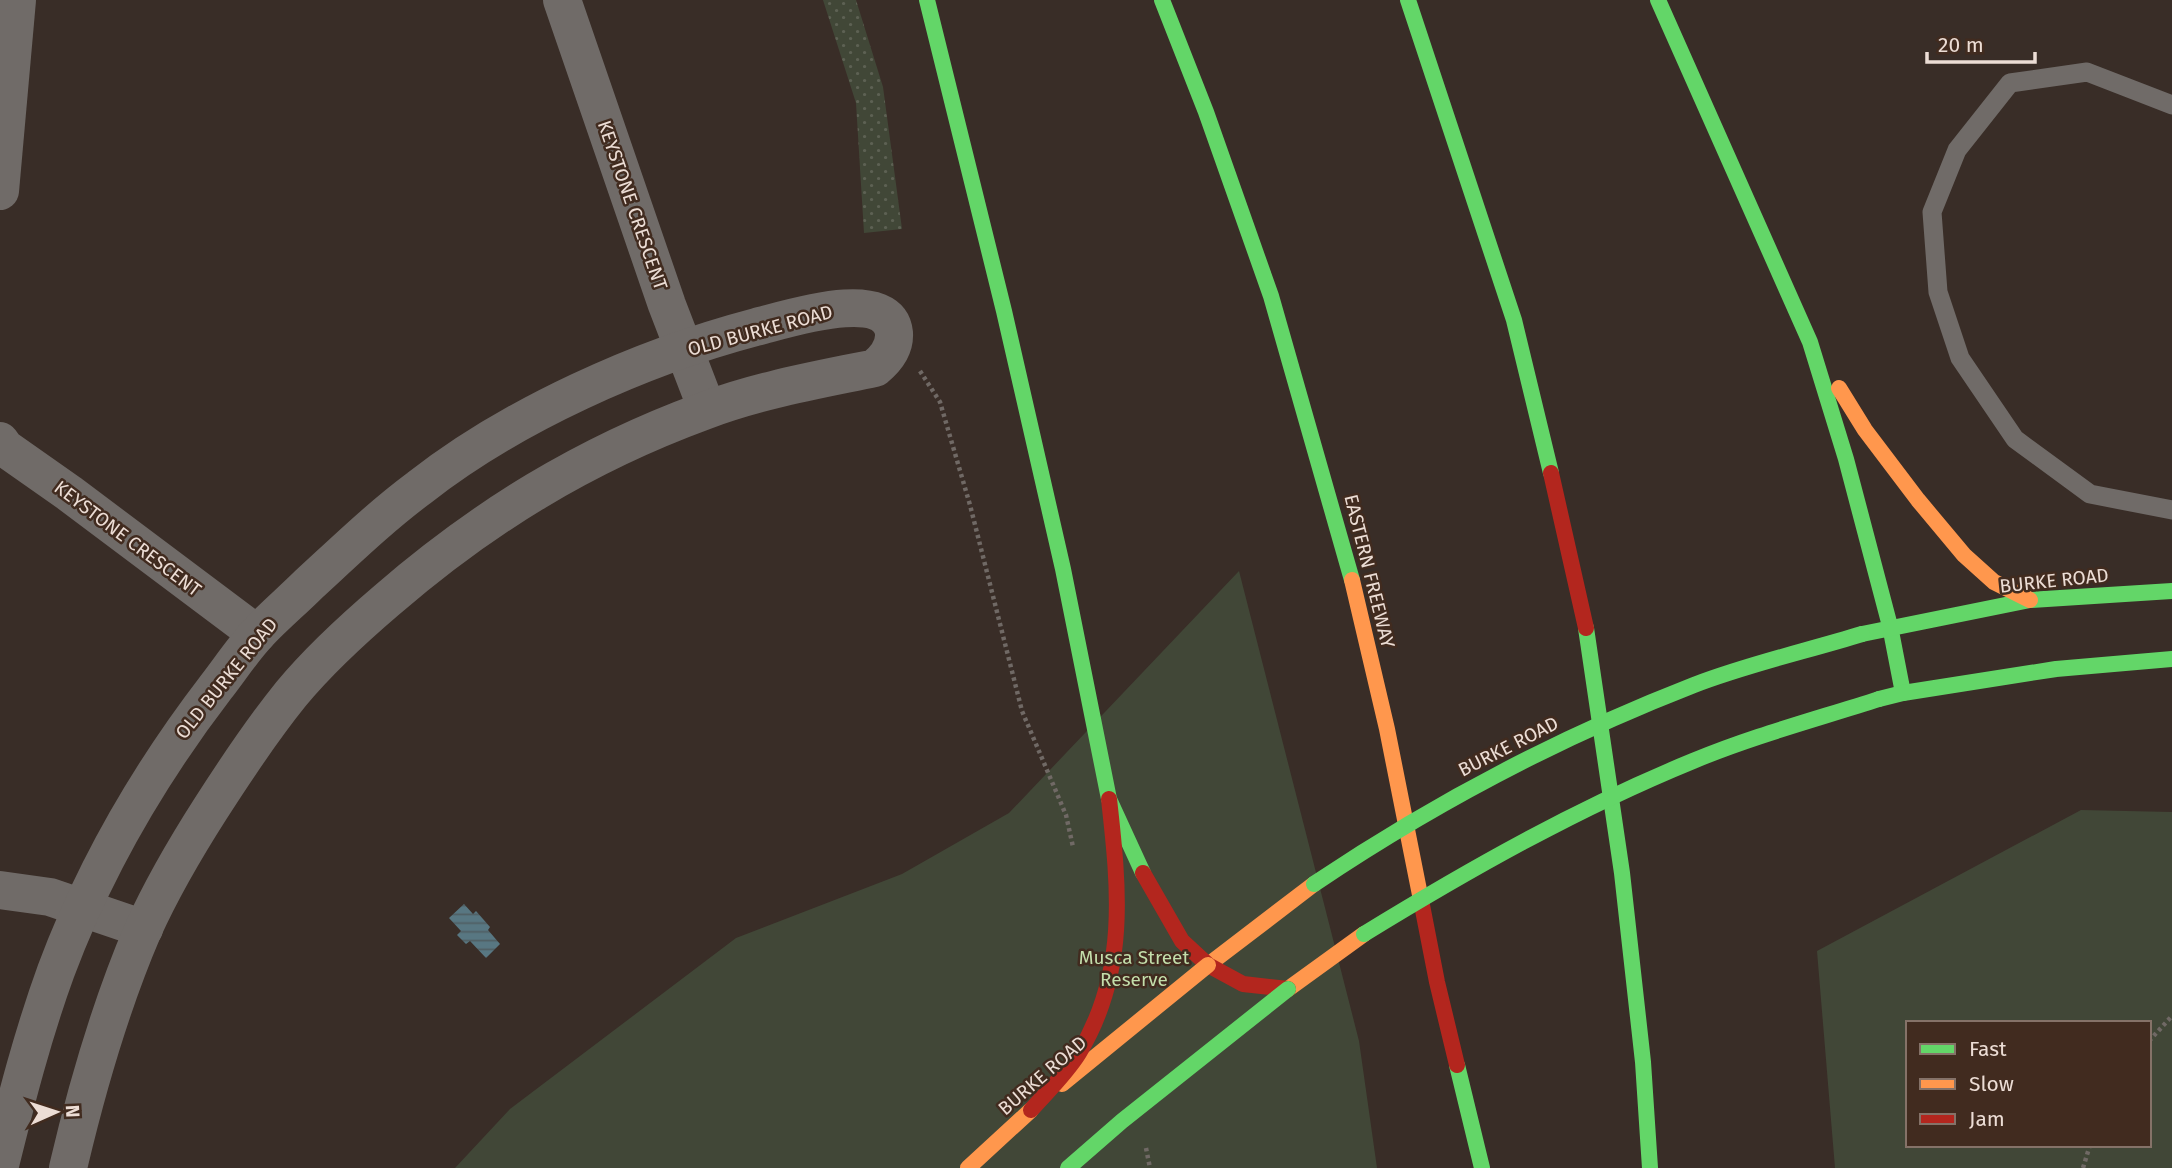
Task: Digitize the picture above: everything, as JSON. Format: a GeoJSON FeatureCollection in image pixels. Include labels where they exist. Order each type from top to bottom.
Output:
{"type":"FeatureCollection","features":[{"type":"Feature","properties":{"kind":"main road"},"geometry":{"type":"LineString","coordinates":[[927,0],[1063,569],[1109,799],[1119,899],[1118,947],[1103,1008],[1077,1055],[1031,1111]]}},
{"type":"Feature","properties":{"kind":"main road","name":"EASTERN FREEWAY"},"geometry":{"type":"LineString","coordinates":[[1162,0],[1206,112],[1271,296],[1317,452],[1387,729],[1437,982],[1482,1168]]}},
{"type":"Feature","properties":{"kind":"main road"},"geometry":{"type":"LineString","coordinates":[[1408,0],[1514,320],[1589,642],[1622,873],[1643,1062],[1650,1168]]}},
{"type":"Feature","properties":{"kind":"main road"},"geometry":{"type":"LineString","coordinates":[[1658,0],[1810,342],[1846,459],[1890,626],[1903,693]]}},
{"type":"Feature","properties":{"kind":"main road"},"geometry":{"type":"LineString","coordinates":[[1810,342],[1865,430],[1964,555],[1994,582],[2030,600]]}},
{"type":"Feature","properties":{"kind":"main road","name":"BURKE ROAD"},"geometry":{"type":"LineString","coordinates":[[968,1168],[1031,1111],[1175,990],[1314,884],[1381,839],[1468,789],[1588,729],[1698,684],[1890,626],[2030,600],[2172,591]]}},
{"type":"Feature","properties":{"kind":"main road"},"geometry":{"type":"LineString","coordinates":[[1068,1168],[1288,989],[1364,934],[1449,881],[1605,799],[1695,760],[1903,693],[2056,669],[2172,659]]}},
{"type":"Feature","properties":{"kind":"main road"},"geometry":{"type":"LineString","coordinates":[[1109,799],[1149,887],[1182,941],[1208,965],[1243,984],[1288,989]]}},
{"type":"Feature","properties":{"kind":"street"},"geometry":{"type":"LineString","coordinates":[[0,191],[17,0]]}},
{"type":"Feature","properties":{"kind":"street","name":"KEYSTONE CRESCENT"},"geometry":{"type":"LineString","coordinates":[[562,0],[683,349],[707,409]]}},
{"type":"Feature","properties":{"kind":"street","name":"OLD BURKE ROAD"},"geometry":{"type":"LineString","coordinates":[[0,1165],[35,1034],[57,969],[126,821],[176,739],[257,634],[348,546],[421,486],[489,440],[569,397],[683,349],[756,328],[858,306],[886,315],[894,331]]}},
{"type":"Feature","properties":{"kind":"street"},"geometry":{"type":"LineString","coordinates":[[68,1168],[92,1071],[108,1021],[144,929],[188,845],[238,765],[292,692],[342,639],[421,570],[493,517],[565,474],[640,436],[707,409],[762,393],[875,368],[886,358],[892,346],[894,331]]}},
{"type":"Feature","properties":{"kind":"street","name":"KEYSTONE CRESCENT"},"geometry":{"type":"LineString","coordinates":[[0,442],[257,634]]}},
{"type":"Feature","properties":{"kind":"street"},"geometry":{"type":"LineString","coordinates":[[0,890],[50,897],[144,929]]}},
{"type":"Feature","properties":{"kind":"lane"},"geometry":{"type":"LineString","coordinates":[[2172,105],[2087,72],[2010,83],[1957,150],[1932,212],[1938,292],[1960,358],[2015,439],[2090,494],[2172,510]]}},
{"type":"Feature","properties":{"kind":"path"},"geometry":{"type":"LineString","coordinates":[[894,331],[940,402],[970,505],[1022,711],[1066,815],[1075,856]]}},
{"type":"Feature","properties":{"kind":"path"},"geometry":{"type":"LineString","coordinates":[[2151,1039],[2172,1016]]}},
{"type":"Feature","properties":{"kind":"path"},"geometry":{"type":"LineString","coordinates":[[1144,1141],[1150,1168]]}},
{"type":"Feature","properties":{"kind":"path"},"geometry":{"type":"LineString","coordinates":[[2084,1168],[2089,1147]]}},
{"type":"Feature","properties":{"kind":"green space"},"geometry":{"type":"Polygon","coordinates":[[[823,0],[856,0],[883,87],[902,229],[864,233],[856,103],[823,0]]]}},
{"type":"Feature","properties":{"kind":"green space","name":"Musca Street Reserve"},"geometry":{"type":"Polygon","coordinates":[[[1239,571],[1359,1041],[1377,1168],[455,1168],[510,1109],[736,938],[902,874],[1009,813],[1239,571]]]}},
{"type":"Feature","properties":{"kind":"green space"},"geometry":{"type":"Polygon","coordinates":[[[2081,810],[2172,812],[2172,1168],[1835,1168],[1817,951],[2081,810]]]}},
{"type":"Feature","properties":{"kind":"water"},"geometry":{"type":"Polygon","coordinates":[[[464,904],[473,914],[476,911],[500,944],[486,958],[470,941],[466,944],[457,935],[461,931],[449,918],[464,904]]]}},
{"type":"Feature","properties":{"kind":"traffic: fast"},"geometry":{"type":"LineString","coordinates":[[927,0],[1004,311],[1063,569],[1109,799],[1143,873]]}},
{"type":"Feature","properties":{"kind":"traffic: fast"},"geometry":{"type":"LineString","coordinates":[[1162,0],[1206,112],[1271,296],[1352,580]]}},
{"type":"Feature","properties":{"kind":"traffic: fast"},"geometry":{"type":"LineString","coordinates":[[1408,0],[1514,320],[1551,473]]}},
{"type":"Feature","properties":{"kind":"traffic: fast"},"geometry":{"type":"LineString","coordinates":[[1658,0],[1810,342],[1846,459],[1890,626]]}},
{"type":"Feature","properties":{"kind":"traffic: fast"},"geometry":{"type":"LineString","coordinates":[[1862,634],[2030,600],[2172,591]]}},
{"type":"Feature","properties":{"kind":"traffic: fast"},"geometry":{"type":"LineString","coordinates":[[1890,626],[1903,693]]}},
{"type":"Feature","properties":{"kind":"traffic: fast"},"geometry":{"type":"LineString","coordinates":[[1586,628],[1622,873],[1643,1062],[1650,1168]]}},
{"type":"Feature","properties":{"kind":"traffic: fast"},"geometry":{"type":"LineString","coordinates":[[1314,884],[1451,800],[1595,727],[1714,677],[1862,634]]}},
{"type":"Feature","properties":{"kind":"traffic: fast"},"geometry":{"type":"LineString","coordinates":[[1879,699],[2056,669],[2172,659]]}},
{"type":"Feature","properties":{"kind":"traffic: fast"},"geometry":{"type":"LineString","coordinates":[[1364,934],[1525,841],[1650,779],[1739,744],[1879,699]]}},
{"type":"Feature","properties":{"kind":"traffic: fast"},"geometry":{"type":"LineString","coordinates":[[1068,1168],[1122,1121],[1288,989]]}},
{"type":"Feature","properties":{"kind":"traffic: fast"},"geometry":{"type":"LineString","coordinates":[[1457,1065],[1482,1168]]}},
{"type":"Feature","properties":{"kind":"traffic: slow"},"geometry":{"type":"LineString","coordinates":[[1839,388],[1865,430],[1964,555],[1994,582],[2030,600]]}},
{"type":"Feature","properties":{"kind":"traffic: slow"},"geometry":{"type":"LineString","coordinates":[[1352,580],[1387,729],[1421,900]]}},
{"type":"Feature","properties":{"kind":"traffic: slow"},"geometry":{"type":"LineString","coordinates":[[1208,965],[1314,884]]}},
{"type":"Feature","properties":{"kind":"traffic: slow"},"geometry":{"type":"LineString","coordinates":[[1288,989],[1364,934]]}},
{"type":"Feature","properties":{"kind":"traffic: slow"},"geometry":{"type":"LineString","coordinates":[[1062,1084],[1208,965]]}},
{"type":"Feature","properties":{"kind":"traffic: slow"},"geometry":{"type":"LineString","coordinates":[[968,1168],[1031,1110]]}},
{"type":"Feature","properties":{"kind":"traffic: jam"},"geometry":{"type":"LineString","coordinates":[[1551,473],[1586,628]]}},
{"type":"Feature","properties":{"kind":"traffic: jam"},"geometry":{"type":"LineString","coordinates":[[1031,1110],[1079,1053],[1095,1023],[1106,992],[1113,961],[1117,898],[1109,799]]}},
{"type":"Feature","properties":{"kind":"traffic: jam"},"geometry":{"type":"LineString","coordinates":[[1143,873],[1182,941],[1208,965],[1243,984],[1288,989]]}},
{"type":"Feature","properties":{"kind":"traffic: jam"},"geometry":{"type":"LineString","coordinates":[[1421,900],[1457,1065]]}}]}
